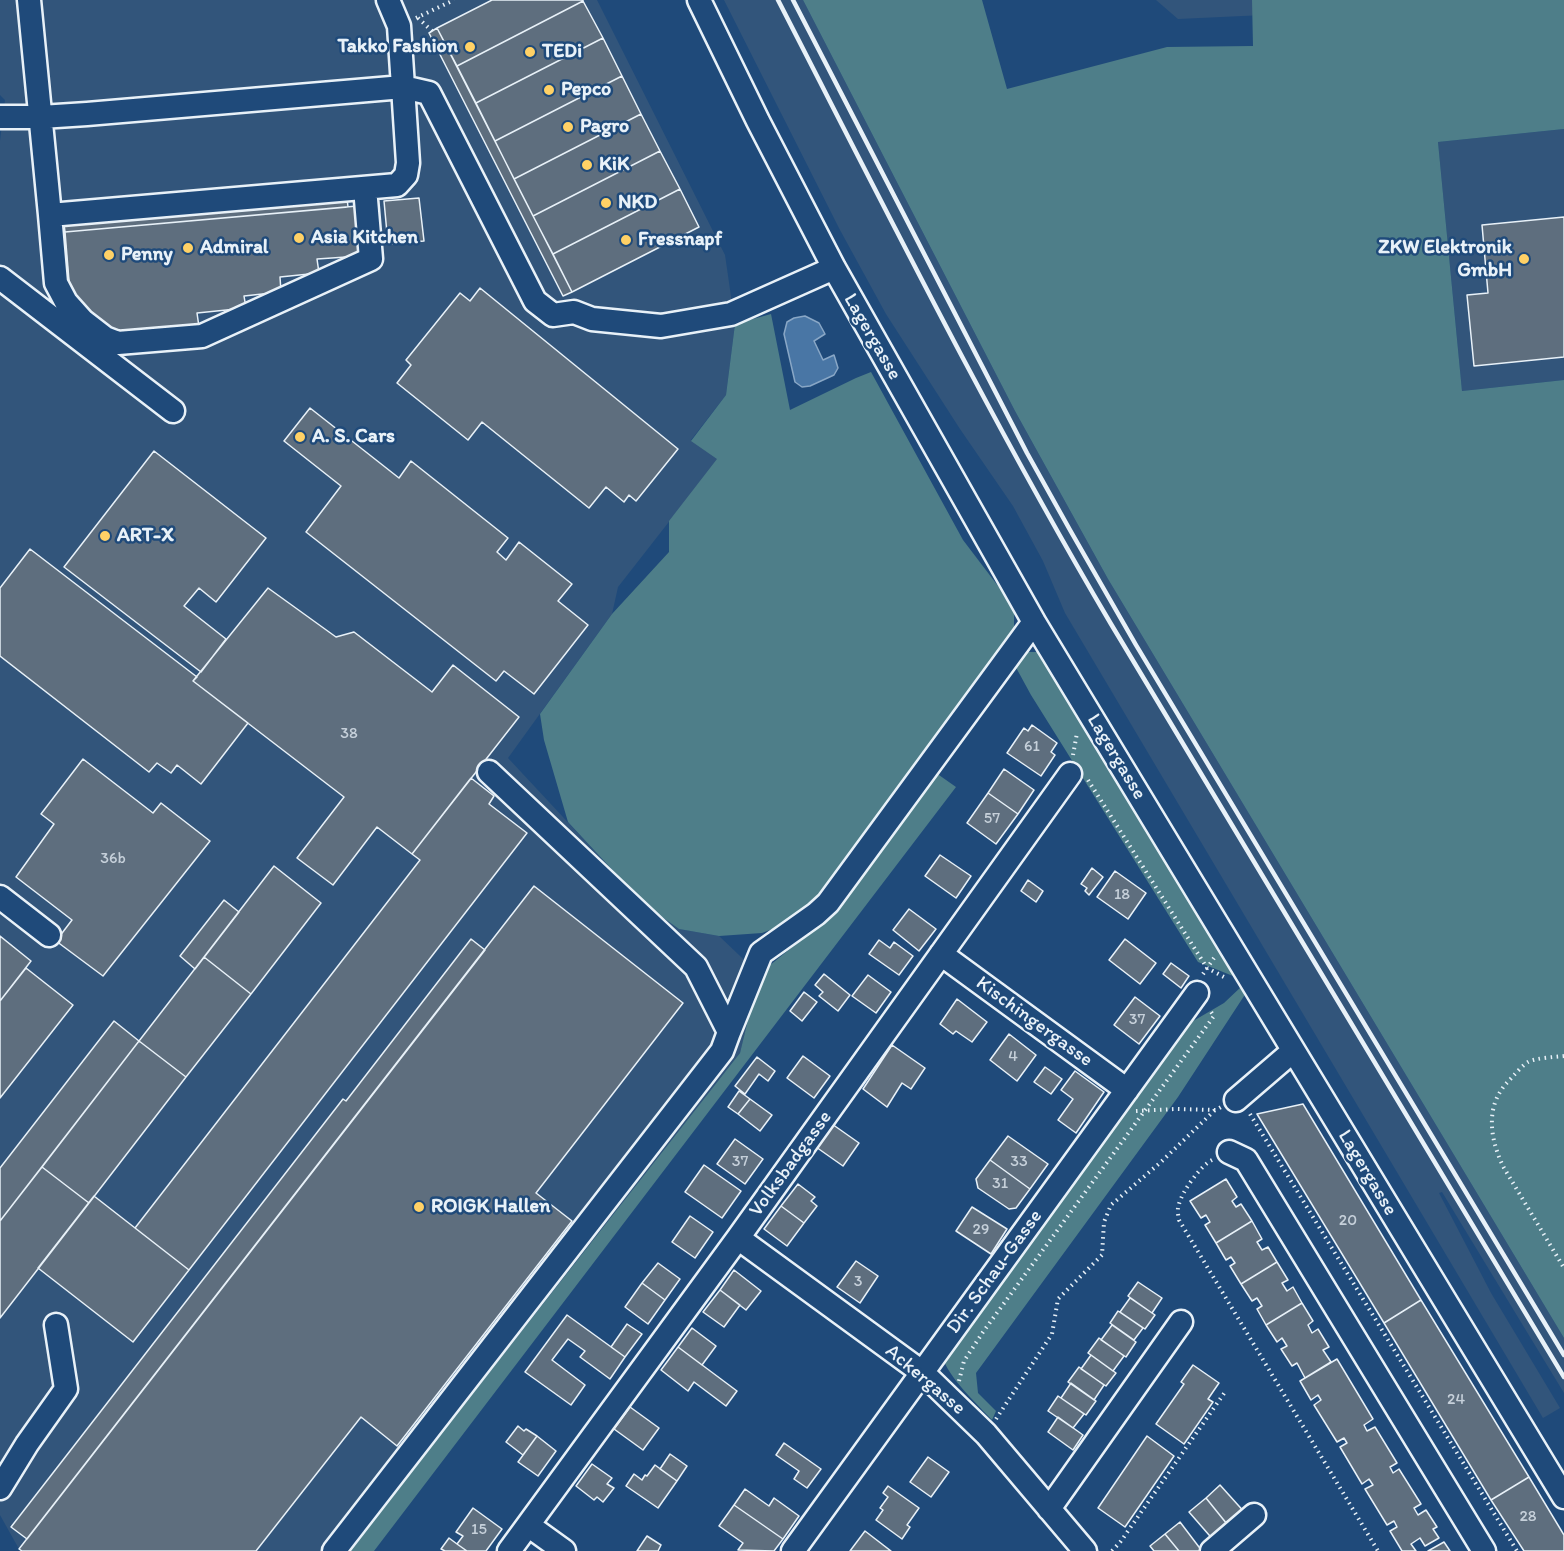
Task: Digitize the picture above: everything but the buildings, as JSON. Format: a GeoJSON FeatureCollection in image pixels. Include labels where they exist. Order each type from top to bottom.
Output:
{"type":"FeatureCollection","features":[{"type":"Feature","properties":{"kind":"street"},"geometry":{"type":"LineString","coordinates":[[28,0],[56,283],[66,303],[82,321],[105,338],[118,343],[202,336],[371,259],[365,188]]}},
{"type":"Feature","properties":{"kind":"street"},"geometry":{"type":"LineString","coordinates":[[50,215],[397,185],[406,175],[408,163],[403,87],[408,22],[388,0]]}},
{"type":"Feature","properties":{"kind":"street","name":"Lagergasse"},"geometry":{"type":"LineString","coordinates":[[699,0],[834,268],[1034,622],[1564,1497]]}},
{"type":"Feature","properties":{"kind":"street"},"geometry":{"type":"LineString","coordinates":[[0,117],[40,117],[403,87],[429,93],[535,301],[553,315],[574,312],[592,319],[661,326],[731,314],[834,268]]}},
{"type":"Feature","properties":{"kind":"street"},"geometry":{"type":"LineString","coordinates":[[0,278],[173,411]]}},
{"type":"Feature","properties":{"kind":"street"},"geometry":{"type":"LineString","coordinates":[[334,1551],[722,1051],[761,953],[828,903],[1034,622]]}},
{"type":"Feature","properties":{"kind":"street"},"geometry":{"type":"LineString","coordinates":[[489,772],[696,967],[729,1032]]}},
{"type":"Feature","properties":{"kind":"street","name":"Volksbadgasse"},"geometry":{"type":"LineString","coordinates":[[509,1551],[738,1238],[941,954],[1078,776]]}},
{"type":"Feature","properties":{"kind":"street"},"geometry":{"type":"LineString","coordinates":[[0,897],[49,935]]}},
{"type":"Feature","properties":{"kind":"street","name":"Kischingergasse"},"geometry":{"type":"LineString","coordinates":[[941,954],[1127,1090]]}},
{"type":"Feature","properties":{"kind":"street","name":"Dir. Schau-Gasse"},"geometry":{"type":"LineString","coordinates":[[792,1551],[1197,993]]}},
{"type":"Feature","properties":{"kind":"street"},"geometry":{"type":"LineString","coordinates":[[1244,1108],[1293,1050]]}},
{"type":"Feature","properties":{"kind":"street"},"geometry":{"type":"LineString","coordinates":[[1229,1152],[1246,1160],[1484,1551]]}},
{"type":"Feature","properties":{"kind":"street","name":"Ackergasse"},"geometry":{"type":"LineString","coordinates":[[738,1238],[922,1372],[986,1434],[1085,1551]]}},
{"type":"Feature","properties":{"kind":"street"},"geometry":{"type":"LineString","coordinates":[[1049,1509],[1181,1322]]}},
{"type":"Feature","properties":{"kind":"street"},"geometry":{"type":"LineString","coordinates":[[0,1488],[27,1444],[66,1389],[56,1325]]}},
{"type":"Feature","properties":{"kind":"street"},"geometry":{"type":"LineString","coordinates":[[1212,1551],[1254,1515]]}},
{"type":"Feature","properties":{"kind":"street"},"geometry":{"type":"LineString","coordinates":[[528,1525],[564,1551]]}},
{"type":"Feature","properties":{"kind":"path"},"geometry":{"type":"LineString","coordinates":[[408,22],[454,0]]}},
{"type":"Feature","properties":{"kind":"path"},"geometry":{"type":"LineString","coordinates":[[408,22],[432,31]]}},
{"type":"Feature","properties":{"kind":"path"},"geometry":{"type":"LineString","coordinates":[[1083,703],[1078,776],[1207,968],[1235,983],[1250,980]]}},
{"type":"Feature","properties":{"kind":"path"},"geometry":{"type":"LineString","coordinates":[[954,1402],[964,1360],[1214,1016],[1197,993],[1199,981],[1226,940]]}},
{"type":"Feature","properties":{"kind":"path"},"geometry":{"type":"LineString","coordinates":[[1564,1056],[1529,1061],[1502,1088],[1492,1111],[1491,1126],[1497,1155],[1564,1268]]}},
{"type":"Feature","properties":{"kind":"path"},"geometry":{"type":"LineString","coordinates":[[1109,1115],[1175,1108],[1216,1110],[1244,1108],[1517,1551]]}},
{"type":"Feature","properties":{"kind":"path"},"geometry":{"type":"LineString","coordinates":[[986,1434],[1052,1334],[1058,1299],[1102,1255],[1104,1222],[1111,1205],[1216,1110]]}},
{"type":"Feature","properties":{"kind":"path"},"geometry":{"type":"LineString","coordinates":[[1229,1152],[1205,1164],[1198,1173],[1178,1206],[1179,1220],[1378,1551]]}},
{"type":"Feature","properties":{"kind":"path"},"geometry":{"type":"LineString","coordinates":[[1112,1551],[1225,1392]]}},
{"type":"Feature","properties":{"kind":"shaded area"},"geometry":{"type":"Polygon","coordinates":[[[0,0],[597,0],[725,255],[735,324],[726,395],[691,440],[718,459],[618,587],[612,614],[508,758],[644,904],[679,929],[719,936],[759,974],[740,1053],[349,1551],[22,1551],[0,1515],[0,141],[5,100],[0,95],[0,0]]]}},
{"type":"Feature","properties":{"kind":"shaded area"},"geometry":{"type":"Polygon","coordinates":[[[724,0],[803,0],[1015,411],[1108,579],[1564,1338],[1564,1393],[1442,1192],[1439,1193],[1491,1293],[1560,1408],[1543,1418],[1065,613],[1043,561],[1013,506],[886,314],[840,230],[724,0]]]}},
{"type":"Feature","properties":{"kind":"shaded area"},"geometry":{"type":"Polygon","coordinates":[[[1156,0],[1320,0],[1307,13],[1178,19],[1156,0]]]}},
{"type":"Feature","properties":{"kind":"shaded area"},"geometry":{"type":"Polygon","coordinates":[[[1564,129],[1564,380],[1462,391],[1438,142],[1564,129]]]}},
{"type":"Feature","properties":{"kind":"shaded area"},"geometry":{"type":"Polygon","coordinates":[[[805,316],[819,323],[825,334],[814,341],[823,360],[834,355],[838,368],[834,375],[810,386],[802,387],[795,382],[784,334],[787,322],[805,316]]]}},
{"type":"Feature","properties":{"kind":"green space"},"geometry":{"type":"Polygon","coordinates":[[[803,0],[982,0],[1007,89],[1167,47],[1253,46],[1252,0],[1564,0],[1564,129],[1438,142],[1462,391],[1564,380],[1564,1338],[1108,579],[1015,411],[803,0]]]}},
{"type":"Feature","properties":{"kind":"green space"},"geometry":{"type":"Polygon","coordinates":[[[771,314],[790,410],[871,372],[963,540],[1014,607],[1014,636],[919,761],[956,787],[374,1551],[349,1551],[740,1053],[759,974],[827,919],[793,921],[762,933],[719,936],[679,929],[644,904],[568,822],[544,740],[540,714],[612,614],[669,552],[669,521],[717,459],[691,441],[726,395],[735,324],[771,314]]]}},
{"type":"Feature","properties":{"kind":"green space"},"geometry":{"type":"Polygon","coordinates":[[[1022,652],[1037,652],[1096,744],[1233,976],[1198,962],[1031,695],[1013,662],[1022,652]]]}},
{"type":"Feature","properties":{"kind":"green space"},"geometry":{"type":"Polygon","coordinates":[[[1242,986],[1246,993],[1178,1097],[976,1373],[978,1393],[996,1411],[992,1420],[956,1381],[943,1357],[1188,1024],[1224,1003],[1242,986]]]}},
{"type":"Feature","properties":{"kind":"railway"},"geometry":{"type":"LineString","coordinates":[[778,0],[940,315],[1067,548],[1564,1377]]}},
{"type":"Feature","properties":{"kind":"railway"},"geometry":{"type":"LineString","coordinates":[[793,0],[1027,453],[1070,530],[1136,645],[1564,1355]]}},
{"type":"Feature","properties":{"kind":"place","name":"Takko Fashion"},"geometry":{"type":"Point","coordinates":[470,47]}},
{"type":"Feature","properties":{"kind":"place","name":"TEDi"},"geometry":{"type":"Point","coordinates":[530,52]}},
{"type":"Feature","properties":{"kind":"place","name":"Pepco"},"geometry":{"type":"Point","coordinates":[549,90]}},
{"type":"Feature","properties":{"kind":"place","name":"Pagro"},"geometry":{"type":"Point","coordinates":[568,127]}},
{"type":"Feature","properties":{"kind":"place","name":"KiK"},"geometry":{"type":"Point","coordinates":[587,165]}},
{"type":"Feature","properties":{"kind":"place","name":"NKD"},"geometry":{"type":"Point","coordinates":[606,203]}},
{"type":"Feature","properties":{"kind":"place","name":"Asia Kitchen"},"geometry":{"type":"Point","coordinates":[299,238]}},
{"type":"Feature","properties":{"kind":"place","name":"Fressnapf"},"geometry":{"type":"Point","coordinates":[626,240]}},
{"type":"Feature","properties":{"kind":"place","name":"Admiral"},"geometry":{"type":"Point","coordinates":[188,248]}},
{"type":"Feature","properties":{"kind":"place","name":"Penny"},"geometry":{"type":"Point","coordinates":[109,255]}},
{"type":"Feature","properties":{"kind":"place","name":"ZKW Elektronik GmbH"},"geometry":{"type":"Point","coordinates":[1524,259]}},
{"type":"Feature","properties":{"kind":"place","name":"A. S. Cars"},"geometry":{"type":"Point","coordinates":[300,437]}},
{"type":"Feature","properties":{"kind":"place","name":"ART-X"},"geometry":{"type":"Point","coordinates":[105,536]}},
{"type":"Feature","properties":{"kind":"place","name":"ROIGK Hallen"},"geometry":{"type":"Point","coordinates":[419,1207]}}]}
